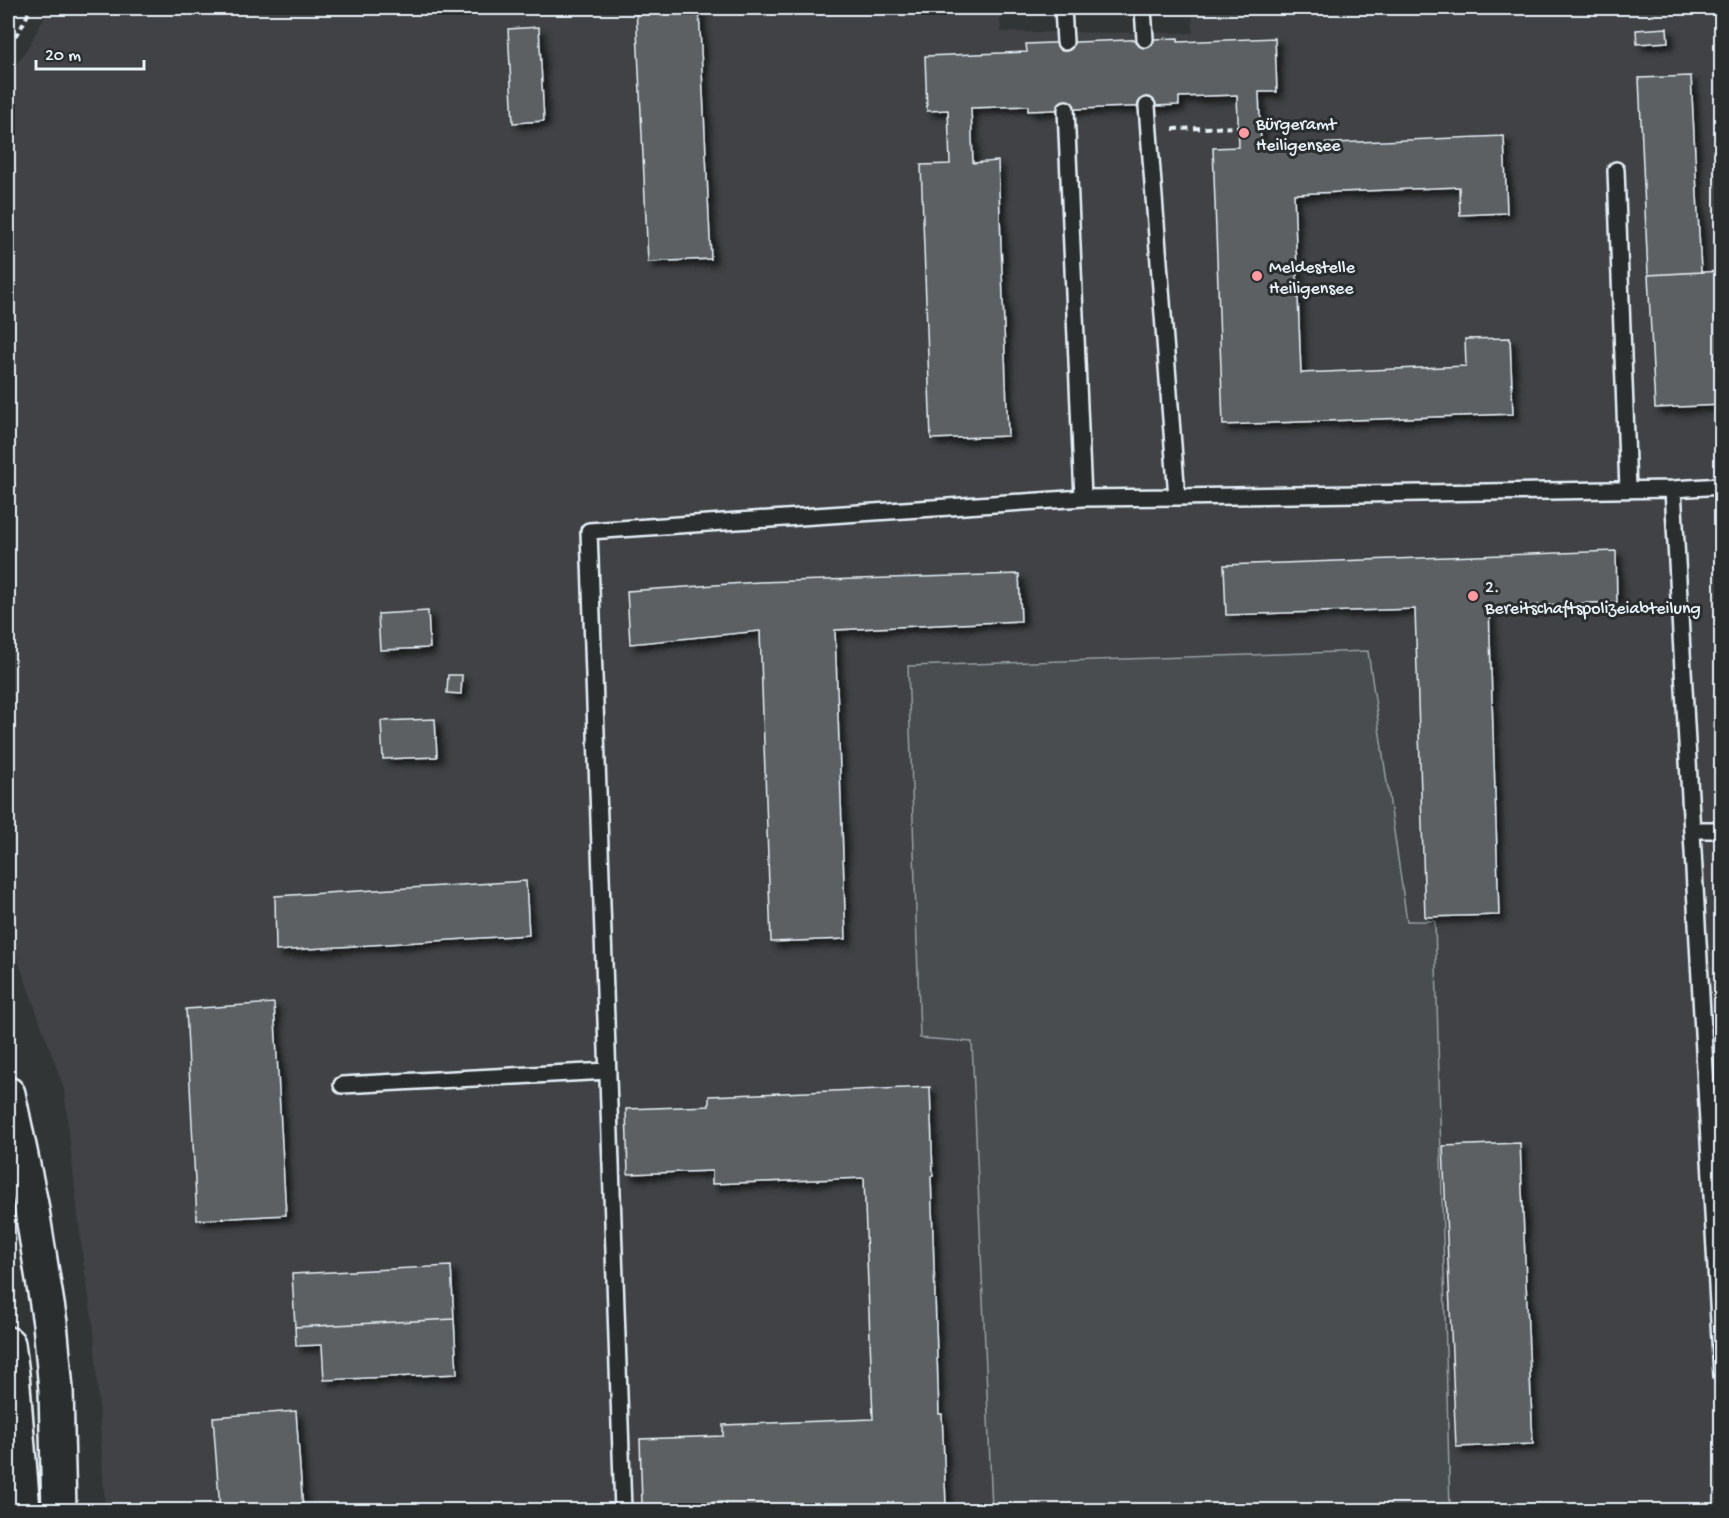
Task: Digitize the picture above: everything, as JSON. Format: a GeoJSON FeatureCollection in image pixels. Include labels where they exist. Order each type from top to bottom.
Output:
{"type":"FeatureCollection","features":[{"type":"Feature","properties":{"kind":"highway"},"geometry":{"type":"LineString","coordinates":[[8,1094],[31,1204],[50,1323],[56,1390],[59,1510]]}},
{"type":"Feature","properties":{"kind":"highway"},"geometry":{"type":"LineString","coordinates":[[8,1344],[23,1510]]}},
{"type":"Feature","properties":{"kind":"lane"},"geometry":{"type":"LineString","coordinates":[[1063,8],[1065,42]]}},
{"type":"Feature","properties":{"kind":"lane"},"geometry":{"type":"LineString","coordinates":[[1143,8],[1145,39]]}},
{"type":"Feature","properties":{"kind":"lane"},"geometry":{"type":"LineString","coordinates":[[1147,106],[1177,497]]}},
{"type":"Feature","properties":{"kind":"lane"},"geometry":{"type":"LineString","coordinates":[[1066,110],[1083,498]]}},
{"type":"Feature","properties":{"kind":"lane"},"geometry":{"type":"LineString","coordinates":[[1616,170],[1628,489]]}},
{"type":"Feature","properties":{"kind":"lane"},"geometry":{"type":"LineString","coordinates":[[623,1510],[589,531],[1083,498],[1673,489],[1722,486]]}},
{"type":"Feature","properties":{"kind":"lane"},"geometry":{"type":"LineString","coordinates":[[1673,489],[1722,1376]]}},
{"type":"Feature","properties":{"kind":"lane"},"geometry":{"type":"LineString","coordinates":[[1693,830],[1722,830]]}},
{"type":"Feature","properties":{"kind":"lane"},"geometry":{"type":"LineString","coordinates":[[342,1085],[608,1071]]}},
{"type":"Feature","properties":{"kind":"path"},"geometry":{"type":"LineString","coordinates":[[8,44],[20,30],[31,8]]}},
{"type":"Feature","properties":{"kind":"path"},"geometry":{"type":"LineString","coordinates":[[1169,122],[1171,130],[1238,127]]}},
{"type":"Feature","properties":{"kind":"shaded area"},"geometry":{"type":"Polygon","coordinates":[[[49,8],[999,8],[1001,32],[1193,33],[1192,8],[1721,8],[1721,1510],[105,1510],[94,1330],[83,1260],[64,1089],[8,932],[8,83],[11,73],[49,8]]]}},
{"type":"Feature","properties":{"kind":"shaded area"},"geometry":{"type":"Polygon","coordinates":[[[1368,651],[1407,921],[1435,921],[1450,1510],[992,1510],[972,1042],[920,1038],[908,666],[1368,651]]]}},
{"type":"Feature","properties":{"kind":"building"},"geometry":{"type":"Polygon","coordinates":[[[636,8],[699,8],[711,259],[648,262],[636,8]]]}},
{"type":"Feature","properties":{"kind":"building"},"geometry":{"type":"Polygon","coordinates":[[[539,27],[544,121],[513,123],[508,29],[539,27]]]}},
{"type":"Feature","properties":{"kind":"building"},"geometry":{"type":"Polygon","coordinates":[[[1667,28],[1668,42],[1637,44],[1636,30],[1667,28]]]}},
{"type":"Feature","properties":{"kind":"building","name":"Meldestelle Heiligensee"},"geometry":{"type":"Polygon","coordinates":[[[1178,38],[1178,42],[1275,38],[1277,92],[1259,92],[1261,146],[1504,136],[1507,213],[1460,215],[1459,187],[1294,194],[1301,373],[1466,366],[1465,339],[1510,338],[1513,414],[1223,425],[1213,148],[1239,147],[1237,95],[1179,97],[1179,105],[1028,111],[1028,106],[971,108],[973,163],[998,161],[1008,436],[931,439],[921,165],[950,164],[948,110],[927,111],[925,56],[1027,52],[1026,44],[1178,38]]]}},
{"type":"Feature","properties":{"kind":"building"},"geometry":{"type":"Polygon","coordinates":[[[1691,76],[1701,272],[1648,275],[1639,78],[1691,76]]]}},
{"type":"Feature","properties":{"kind":"building"},"geometry":{"type":"Polygon","coordinates":[[[1722,271],[1722,405],[1655,408],[1648,275],[1722,271]]]}},
{"type":"Feature","properties":{"kind":"building"},"geometry":{"type":"Polygon","coordinates":[[[1616,551],[1617,602],[1489,607],[1499,915],[1425,917],[1415,609],[1226,615],[1224,565],[1616,551]]]}},
{"type":"Feature","properties":{"kind":"building"},"geometry":{"type":"Polygon","coordinates":[[[1019,574],[1021,621],[835,630],[846,939],[771,942],[760,631],[630,644],[627,591],[759,582],[1019,574]]]}},
{"type":"Feature","properties":{"kind":"building"},"geometry":{"type":"Polygon","coordinates":[[[428,611],[430,648],[380,650],[378,614],[428,611]]]}},
{"type":"Feature","properties":{"kind":"building"},"geometry":{"type":"Polygon","coordinates":[[[448,675],[462,675],[461,694],[447,693],[448,675]]]}},
{"type":"Feature","properties":{"kind":"building"},"geometry":{"type":"Polygon","coordinates":[[[435,719],[437,757],[383,759],[381,721],[435,719]]]}},
{"type":"Feature","properties":{"kind":"building"},"geometry":{"type":"Polygon","coordinates":[[[526,881],[529,935],[276,951],[275,896],[526,881]]]}},
{"type":"Feature","properties":{"kind":"building"},"geometry":{"type":"Polygon","coordinates":[[[274,1003],[286,1215],[197,1220],[186,1009],[274,1003]]]}},
{"type":"Feature","properties":{"kind":"building"},"geometry":{"type":"Polygon","coordinates":[[[930,1087],[939,1414],[942,1414],[946,1504],[796,1510],[726,1510],[726,1502],[642,1505],[640,1439],[723,1436],[723,1425],[873,1419],[864,1178],[712,1184],[712,1171],[628,1174],[626,1109],[709,1106],[709,1096],[930,1087]]]}},
{"type":"Feature","properties":{"kind":"building"},"geometry":{"type":"Polygon","coordinates":[[[1520,1143],[1533,1444],[1456,1447],[1443,1146],[1520,1143]]]}},
{"type":"Feature","properties":{"kind":"building"},"geometry":{"type":"Polygon","coordinates":[[[451,1266],[454,1319],[295,1327],[292,1274],[451,1266]]]}},
{"type":"Feature","properties":{"kind":"building"},"geometry":{"type":"Polygon","coordinates":[[[454,1319],[457,1374],[324,1380],[322,1345],[296,1346],[295,1327],[454,1319]]]}},
{"type":"Feature","properties":{"kind":"building"},"geometry":{"type":"Polygon","coordinates":[[[296,1411],[303,1510],[220,1510],[213,1417],[296,1411]]]}},
{"type":"Feature","properties":{"kind":"place","name":"Bürgeramt Heiligensee"},"geometry":{"type":"Point","coordinates":[1244,133]}},
{"type":"Feature","properties":{"kind":"place","name":"Meldestelle Heiligensee"},"geometry":{"type":"Point","coordinates":[1257,276]}},
{"type":"Feature","properties":{"kind":"place","name":"2. Bereitschaftspolizeiabteilung"},"geometry":{"type":"Point","coordinates":[1473,596]}}]}
